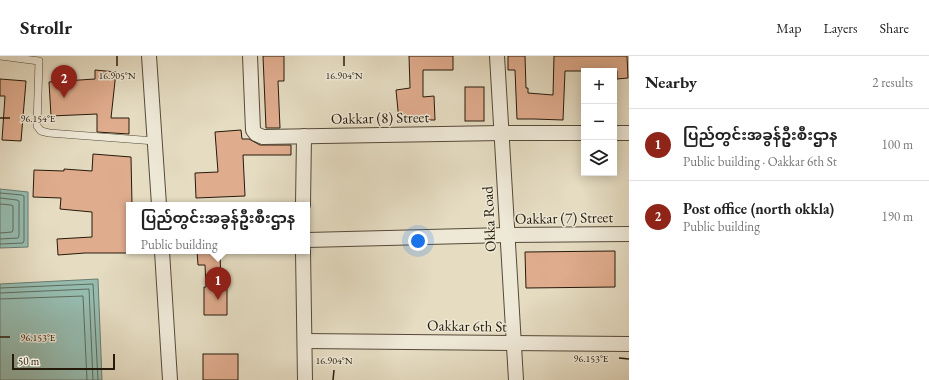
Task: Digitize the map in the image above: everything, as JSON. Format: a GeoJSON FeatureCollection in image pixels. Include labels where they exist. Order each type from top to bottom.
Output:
{"type":"FeatureCollection","features":[{"type":"Feature","properties":{"kind":"street"},"geometry":{"type":"LineString","coordinates":[[149,56],[159,202]]}},
{"type":"Feature","properties":{"kind":"street","name":"Oakkar (8) Street"},"geometry":{"type":"LineString","coordinates":[[250,56],[253,130],[256,134],[263,137],[581,133]]}},
{"type":"Feature","properties":{"kind":"street","name":"Okka Road"},"geometry":{"type":"LineString","coordinates":[[497,56],[516,380]]}},
{"type":"Feature","properties":{"kind":"street"},"geometry":{"type":"LineString","coordinates":[[617,133],[629,133]]}},
{"type":"Feature","properties":{"kind":"street"},"geometry":{"type":"LineString","coordinates":[[303,202],[304,136]]}},
{"type":"Feature","properties":{"kind":"street","name":"Oakkar (7) Street"},"geometry":{"type":"LineString","coordinates":[[310,240],[507,235],[629,234]]}},
{"type":"Feature","properties":{"kind":"street"},"geometry":{"type":"LineString","coordinates":[[162,254],[170,380]]}},
{"type":"Feature","properties":{"kind":"street"},"geometry":{"type":"LineString","coordinates":[[303,254],[306,380]]}},
{"type":"Feature","properties":{"kind":"street","name":"Oakkar 6th St"},"geometry":{"type":"LineString","coordinates":[[305,341],[629,344]]}},
{"type":"Feature","properties":{"kind":"lane"},"geometry":{"type":"LineString","coordinates":[[0,56],[39,62]]}},
{"type":"Feature","properties":{"kind":"lane"},"geometry":{"type":"LineString","coordinates":[[46,56],[39,62],[37,126],[41,131],[49,133],[155,141]]}},
{"type":"Feature","properties":{"kind":"water"},"geometry":{"type":"Polygon","coordinates":[[[0,189],[28,192],[28,247],[0,248],[0,189]]]}},
{"type":"Feature","properties":{"kind":"water"},"geometry":{"type":"Polygon","coordinates":[[[98,279],[102,380],[0,380],[0,284],[98,279]]]}},
{"type":"Feature","properties":{"kind":"building"},"geometry":{"type":"Polygon","coordinates":[[[263,56],[284,56],[284,81],[278,81],[280,128],[266,128],[263,56]]]}},
{"type":"Feature","properties":{"kind":"building"},"geometry":{"type":"Polygon","coordinates":[[[409,56],[453,56],[453,70],[423,70],[423,97],[434,96],[435,120],[399,121],[396,90],[410,88],[409,56]]]}},
{"type":"Feature","properties":{"kind":"building"},"geometry":{"type":"Polygon","coordinates":[[[508,56],[525,56],[526,88],[528,88],[528,93],[553,95],[554,56],[627,56],[628,78],[617,79],[617,68],[581,68],[581,71],[565,71],[563,120],[517,119],[515,70],[508,70],[508,56]]]}},
{"type":"Feature","properties":{"kind":"building"},"geometry":{"type":"Polygon","coordinates":[[[95,70],[116,72],[111,118],[129,118],[129,134],[97,132],[97,114],[51,116],[49,82],[95,79],[95,70]]]}},
{"type":"Feature","properties":{"kind":"building"},"geometry":{"type":"Polygon","coordinates":[[[0,79],[26,81],[21,141],[2,140],[5,96],[0,96],[0,79]]]}},
{"type":"Feature","properties":{"kind":"building"},"geometry":{"type":"Polygon","coordinates":[[[465,87],[484,87],[484,121],[465,121],[465,87]]]}},
{"type":"Feature","properties":{"kind":"building"},"geometry":{"type":"Polygon","coordinates":[[[241,130],[242,139],[249,139],[260,145],[291,145],[291,155],[243,155],[245,196],[196,198],[195,173],[218,172],[215,132],[241,130]]]}},
{"type":"Feature","properties":{"kind":"building"},"geometry":{"type":"Polygon","coordinates":[[[93,154],[131,157],[132,202],[126,202],[126,253],[85,253],[58,255],[57,239],[92,237],[92,212],[60,209],[61,198],[33,197],[34,170],[64,171],[64,169],[92,171],[93,154]]]}},
{"type":"Feature","properties":{"kind":"building"},"geometry":{"type":"Polygon","coordinates":[[[615,251],[615,287],[526,288],[525,252],[615,251]]]}},
{"type":"Feature","properties":{"kind":"building"},"geometry":{"type":"Polygon","coordinates":[[[197,254],[220,254],[221,287],[227,287],[227,315],[204,315],[204,287],[206,287],[205,265],[198,265],[197,254]]]}},
{"type":"Feature","properties":{"kind":"building"},"geometry":{"type":"Polygon","coordinates":[[[203,354],[238,354],[238,380],[203,380],[203,354]]]}},
{"type":"Feature","properties":{"kind":"place","name":"Post office (north okkla)"},"geometry":{"type":"Point","coordinates":[64,98]}},
{"type":"Feature","properties":{"kind":"place","name":"ပြည်တွင်းအခွန်ဦးစီးဌာန"},"geometry":{"type":"Point","coordinates":[218,300]}}]}
